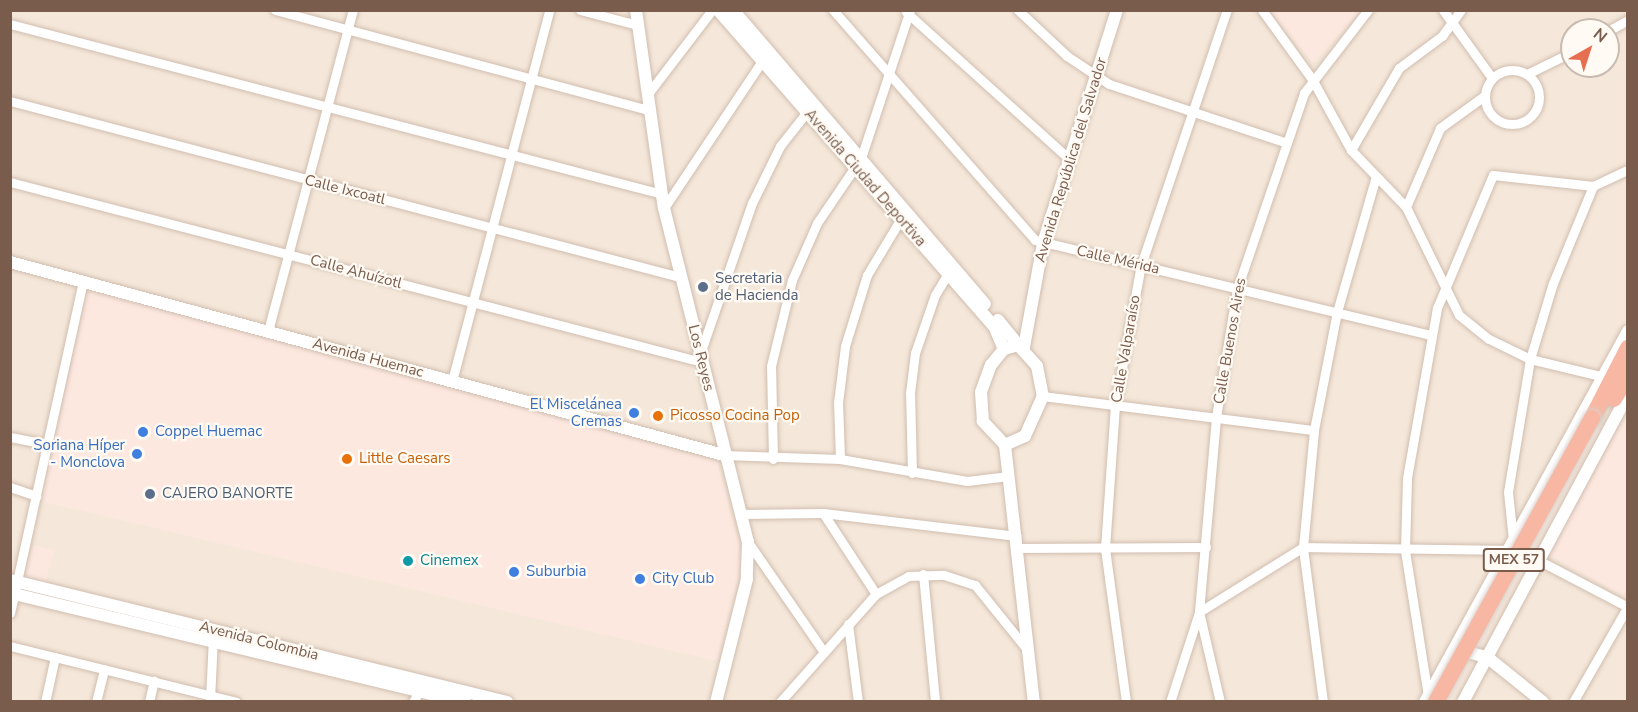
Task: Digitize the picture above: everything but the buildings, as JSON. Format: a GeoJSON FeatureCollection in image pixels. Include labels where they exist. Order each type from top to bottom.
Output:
{"type":"FeatureCollection","features":[{"type":"Feature","properties":{"kind":"highway","name":"MEX 57"},"geometry":{"type":"LineString","coordinates":[[1449,702],[1596,421],[1628,348]]}},
{"type":"Feature","properties":{"kind":"highway","name":"MEX 57"},"geometry":{"type":"LineString","coordinates":[[1430,700],[1596,421],[1628,376]]}},
{"type":"Feature","properties":{"kind":"street"},"geometry":{"type":"LineString","coordinates":[[275,10],[650,110]]}},
{"type":"Feature","properties":{"kind":"street"},"geometry":{"type":"LineString","coordinates":[[268,331],[353,10]]}},
{"type":"Feature","properties":{"kind":"street"},"geometry":{"type":"LineString","coordinates":[[453,381],[549,10]]}},
{"type":"Feature","properties":{"kind":"street"},"geometry":{"type":"LineString","coordinates":[[580,10],[638,26]]}},
{"type":"Feature","properties":{"kind":"street","name":"Los Reyes"},"geometry":{"type":"LineString","coordinates":[[636,10],[664,208],[724,455],[748,542],[747,579],[716,702]]}},
{"type":"Feature","properties":{"kind":"street"},"geometry":{"type":"LineString","coordinates":[[648,95],[712,10]]}},
{"type":"Feature","properties":{"kind":"street","name":"Avenida Ciudad Deportiva"},"geometry":{"type":"LineString","coordinates":[[718,10],[765,57],[1021,346]]}},
{"type":"Feature","properties":{"kind":"street","name":"Avenida Ciudad Deportiva"},"geometry":{"type":"LineString","coordinates":[[733,10],[765,57]]}},
{"type":"Feature","properties":{"kind":"street","name":"Calle Mérida"},"geometry":{"type":"LineString","coordinates":[[833,10],[1022,230],[1043,243],[1430,335]]}},
{"type":"Feature","properties":{"kind":"street"},"geometry":{"type":"LineString","coordinates":[[1018,10],[1095,77],[1189,112],[1284,142]]}},
{"type":"Feature","properties":{"kind":"street","name":"Avenida República del Salvador"},"geometry":{"type":"LineString","coordinates":[[1021,346],[1043,243],[1068,158],[1117,10]]}},
{"type":"Feature","properties":{"kind":"street","name":"Calle Valparaíso"},"geometry":{"type":"LineString","coordinates":[[1126,702],[1106,548],[1115,406],[1141,265],[1189,112],[1227,10]]}},
{"type":"Feature","properties":{"kind":"street"},"geometry":{"type":"LineString","coordinates":[[1262,10],[1312,79],[1351,150],[1406,207],[1444,290],[1471,326],[1530,359],[1601,376]]}},
{"type":"Feature","properties":{"kind":"street","name":"Calle Buenos Aires"},"geometry":{"type":"LineString","coordinates":[[1220,702],[1199,612],[1216,417],[1237,289],[1284,142],[1312,79],[1368,10]]}},
{"type":"Feature","properties":{"kind":"street"},"geometry":{"type":"LineString","coordinates":[[1443,10],[1492,78]]}},
{"type":"Feature","properties":{"kind":"street"},"geometry":{"type":"LineString","coordinates":[[1351,150],[1399,69],[1452,25],[1461,10]]}},
{"type":"Feature","properties":{"kind":"street"},"geometry":{"type":"LineString","coordinates":[[1624,10],[1628,19]]}},
{"type":"Feature","properties":{"kind":"street"},"geometry":{"type":"LineString","coordinates":[[772,459],[771,366],[778,327],[805,246],[858,163],[908,12],[1068,158]]}},
{"type":"Feature","properties":{"kind":"street"},"geometry":{"type":"LineString","coordinates":[[10,24],[662,194]]}},
{"type":"Feature","properties":{"kind":"street"},"geometry":{"type":"LineString","coordinates":[[664,208],[765,57]]}},
{"type":"Feature","properties":{"kind":"street"},"geometry":{"type":"LineString","coordinates":[[1406,207],[1440,128],[1484,96],[1492,78],[1509,70],[1527,75],[1560,58]]}},
{"type":"Feature","properties":{"kind":"street"},"geometry":{"type":"LineString","coordinates":[[1484,96],[1489,112],[1503,123],[1528,120],[1539,97],[1527,75]]}},
{"type":"Feature","properties":{"kind":"street","name":"Calle Ixcoatl"},"geometry":{"type":"LineString","coordinates":[[10,101],[680,277]]}},
{"type":"Feature","properties":{"kind":"street"},"geometry":{"type":"LineString","coordinates":[[701,358],[752,202],[780,146],[810,108]]}},
{"type":"Feature","properties":{"kind":"street"},"geometry":{"type":"LineString","coordinates":[[1430,700],[1405,550],[1407,478],[1430,335],[1444,290],[1493,175],[1593,186],[1628,170]]}},
{"type":"Feature","properties":{"kind":"street"},"geometry":{"type":"LineString","coordinates":[[1323,702],[1303,547],[1314,430],[1337,312],[1376,176]]}},
{"type":"Feature","properties":{"kind":"street","name":"Calle Ahuízotl"},"geometry":{"type":"LineString","coordinates":[[10,182],[473,303],[701,358]]}},
{"type":"Feature","properties":{"kind":"street"},"geometry":{"type":"LineString","coordinates":[[1510,545],[1508,492],[1530,359],[1553,283],[1593,186]]}},
{"type":"Feature","properties":{"kind":"street"},"geometry":{"type":"LineString","coordinates":[[840,459],[838,403],[845,346],[867,275],[903,214]]}},
{"type":"Feature","properties":{"kind":"street","name":"Avenida Huemac"},"geometry":{"type":"LineString","coordinates":[[10,262],[724,455]]}},
{"type":"Feature","properties":{"kind":"street"},"geometry":{"type":"LineString","coordinates":[[912,473],[909,393],[915,353],[951,269]]}},
{"type":"Feature","properties":{"kind":"street","name":"Avenida Ciudad Deportiva"},"geometry":{"type":"LineString","coordinates":[[951,269],[994,326],[1004,349]]}},
{"type":"Feature","properties":{"kind":"street"},"geometry":{"type":"LineString","coordinates":[[10,613],[13,587],[36,496],[83,282]]}},
{"type":"Feature","properties":{"kind":"street"},"geometry":{"type":"LineString","coordinates":[[1430,700],[1450,652],[1628,331]]}},
{"type":"Feature","properties":{"kind":"street"},"geometry":{"type":"LineString","coordinates":[[1005,446],[1025,436],[1043,396],[1041,376],[1021,346],[1004,349],[984,379],[981,409],[988,433],[1005,446],[1017,542],[1025,647],[1034,702]]}},
{"type":"Feature","properties":{"kind":"street"},"geometry":{"type":"LineString","coordinates":[[1463,702],[1628,394]]}},
{"type":"Feature","properties":{"kind":"street"},"geometry":{"type":"LineString","coordinates":[[1043,396],[1314,430]]}},
{"type":"Feature","properties":{"kind":"street"},"geometry":{"type":"LineString","coordinates":[[10,437],[47,444]]}},
{"type":"Feature","properties":{"kind":"street"},"geometry":{"type":"LineString","coordinates":[[724,455],[772,459],[840,459],[976,482],[1009,476]]}},
{"type":"Feature","properties":{"kind":"street"},"geometry":{"type":"LineString","coordinates":[[10,488],[36,496]]}},
{"type":"Feature","properties":{"kind":"street"},"geometry":{"type":"LineString","coordinates":[[740,514],[823,513],[1017,542],[1106,548],[1206,547]]}},
{"type":"Feature","properties":{"kind":"street"},"geometry":{"type":"LineString","coordinates":[[823,513],[876,594]]}},
{"type":"Feature","properties":{"kind":"street"},"geometry":{"type":"LineString","coordinates":[[748,542],[824,652]]}},
{"type":"Feature","properties":{"kind":"street"},"geometry":{"type":"LineString","coordinates":[[1170,702],[1199,612],[1303,547],[1405,550],[1510,545]]}},
{"type":"Feature","properties":{"kind":"street"},"geometry":{"type":"LineString","coordinates":[[1538,560],[1627,607],[1573,702]]}},
{"type":"Feature","properties":{"kind":"street"},"geometry":{"type":"LineString","coordinates":[[1497,570],[1508,586],[1528,580]]}},
{"type":"Feature","properties":{"kind":"street"},"geometry":{"type":"LineString","coordinates":[[780,702],[876,594],[894,582],[923,574],[975,585],[1025,647]]}},
{"type":"Feature","properties":{"kind":"street"},"geometry":{"type":"LineString","coordinates":[[923,574],[935,702]]}},
{"type":"Feature","properties":{"kind":"street","name":"Avenida Colombia"},"geometry":{"type":"LineString","coordinates":[[13,587],[213,636],[419,691],[507,702]]}},
{"type":"Feature","properties":{"kind":"street"},"geometry":{"type":"LineString","coordinates":[[849,624],[858,702]]}},
{"type":"Feature","properties":{"kind":"street"},"geometry":{"type":"LineString","coordinates":[[210,698],[213,636]]}},
{"type":"Feature","properties":{"kind":"street"},"geometry":{"type":"LineString","coordinates":[[10,646],[154,681],[210,698],[236,702]]}},
{"type":"Feature","properties":{"kind":"street"},"geometry":{"type":"LineString","coordinates":[[1450,652],[1465,649],[1487,657],[1543,702]]}},
{"type":"Feature","properties":{"kind":"street"},"geometry":{"type":"LineString","coordinates":[[45,702],[55,657]]}},
{"type":"Feature","properties":{"kind":"street"},"geometry":{"type":"LineString","coordinates":[[96,702],[104,669]]}},
{"type":"Feature","properties":{"kind":"street"},"geometry":{"type":"LineString","coordinates":[[149,702],[154,681]]}},
{"type":"Feature","properties":{"kind":"street","name":"Avenida Colombia"},"geometry":{"type":"LineString","coordinates":[[432,693],[465,702]]}},
{"type":"Feature","properties":{"kind":"shaded area"},"geometry":{"type":"Polygon","coordinates":[[[10,11],[1627,11],[1627,701],[11,701],[10,11]]]}},
{"type":"Feature","properties":{"kind":"shaded area"},"geometry":{"type":"Polygon","coordinates":[[[1270,11],[1360,11],[1313,63],[1270,11]]]}},
{"type":"Feature","properties":{"kind":"shaded area"},"geometry":{"type":"Polygon","coordinates":[[[88,289],[717,461],[743,561],[716,661],[41,501],[88,289]]]}},
{"type":"Feature","properties":{"kind":"shaded area"},"geometry":{"type":"Polygon","coordinates":[[[1627,404],[1627,588],[1623,595],[1547,554],[1627,404]]]}},
{"type":"Feature","properties":{"kind":"shaded area"},"geometry":{"type":"Polygon","coordinates":[[[33,545],[54,550],[45,582],[24,577],[33,545]]]}},
{"type":"Feature","properties":{"kind":"place","name":"Secretaria de Hacienda"},"geometry":{"type":"Point","coordinates":[703,287]}},
{"type":"Feature","properties":{"kind":"place","name":"El Miscelánea Cremas"},"geometry":{"type":"Point","coordinates":[634,413]}},
{"type":"Feature","properties":{"kind":"place","name":"Picosso Cocina Pop"},"geometry":{"type":"Point","coordinates":[658,416]}},
{"type":"Feature","properties":{"kind":"place","name":"Coppel Huemac"},"geometry":{"type":"Point","coordinates":[143,432]}},
{"type":"Feature","properties":{"kind":"place","name":"Soriana Híper - Monclova"},"geometry":{"type":"Point","coordinates":[137,454]}},
{"type":"Feature","properties":{"kind":"place","name":"Little Caesars"},"geometry":{"type":"Point","coordinates":[347,459]}},
{"type":"Feature","properties":{"kind":"place","name":"CAJERO BANORTE"},"geometry":{"type":"Point","coordinates":[150,494]}},
{"type":"Feature","properties":{"kind":"place","name":"Cinemex"},"geometry":{"type":"Point","coordinates":[408,561]}},
{"type":"Feature","properties":{"kind":"place","name":"Suburbia"},"geometry":{"type":"Point","coordinates":[514,572]}},
{"type":"Feature","properties":{"kind":"place","name":"City Club"},"geometry":{"type":"Point","coordinates":[640,579]}}]}
